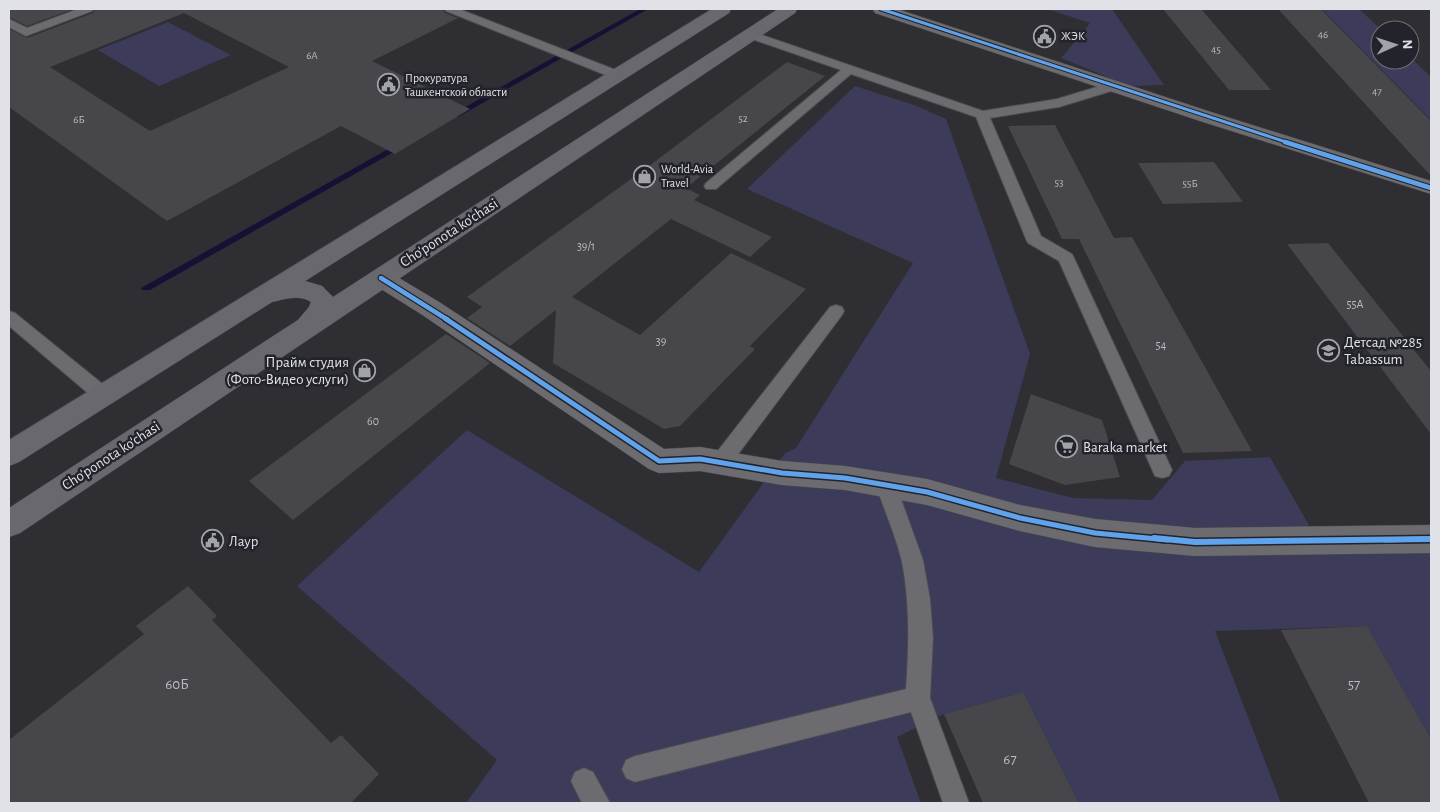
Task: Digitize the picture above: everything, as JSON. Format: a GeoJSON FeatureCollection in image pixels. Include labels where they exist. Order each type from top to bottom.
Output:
{"type":"FeatureCollection","features":[{"type":"Feature","properties":{"kind":"main road"},"geometry":{"type":"LineString","coordinates":[[9,454],[723,9]]}},
{"type":"Feature","properties":{"kind":"main road","name":"Cho'ponota ko'chasi"},"geometry":{"type":"LineString","coordinates":[[9,524],[789,9]]}},
{"type":"Feature","properties":{"kind":"main road"},"geometry":{"type":"LineString","coordinates":[[555,114],[550,120],[547,131],[553,140],[570,143],[589,141]]}},
{"type":"Feature","properties":{"kind":"main road"},"geometry":{"type":"LineString","coordinates":[[260,297],[292,290],[315,292],[323,301],[321,310],[306,328]]}},
{"type":"Feature","properties":{"kind":"street"},"geometry":{"type":"LineString","coordinates":[[881,9],[1431,188]]}},
{"type":"Feature","properties":{"kind":"street"},"geometry":{"type":"LineString","coordinates":[[381,278],[430,308],[659,461],[700,459],[782,473],[845,478],[886,484],[927,492],[1020,518],[1095,533],[1195,542],[1431,539]]}},
{"type":"Feature","properties":{"kind":"lane"},"geometry":{"type":"LineString","coordinates":[[9,22],[26,32],[88,9]]}},
{"type":"Feature","properties":{"kind":"lane"},"geometry":{"type":"LineString","coordinates":[[450,9],[616,75]]}},
{"type":"Feature","properties":{"kind":"lane"},"geometry":{"type":"LineString","coordinates":[[750,35],[982,115],[1059,103],[1114,86]]}},
{"type":"Feature","properties":{"kind":"lane"},"geometry":{"type":"LineString","coordinates":[[710,186],[850,69]]}},
{"type":"Feature","properties":{"kind":"lane"},"geometry":{"type":"LineString","coordinates":[[982,115],[1034,239],[1066,258],[1162,470]]}},
{"type":"Feature","properties":{"kind":"lane"},"geometry":{"type":"LineString","coordinates":[[720,463],[836,311]]}},
{"type":"Feature","properties":{"kind":"lane"},"geometry":{"type":"LineString","coordinates":[[9,317],[103,395]]}},
{"type":"Feature","properties":{"kind":"lane"},"geometry":{"type":"LineString","coordinates":[[886,484],[912,560],[919,599],[921,638],[918,698],[956,803]]}},
{"type":"Feature","properties":{"kind":"lane"},"geometry":{"type":"LineString","coordinates":[[635,769],[918,698]]}},
{"type":"Feature","properties":{"kind":"lane"},"geometry":{"type":"LineString","coordinates":[[584,781],[597,803]]}},
{"type":"Feature","properties":{"kind":"shaded area"},"geometry":{"type":"Polygon","coordinates":[[[1047,9],[1112,9],[1164,85],[1129,86],[1061,58],[1090,23],[1047,9]]]}},
{"type":"Feature","properties":{"kind":"shaded area"},"geometry":{"type":"Polygon","coordinates":[[[1322,9],[1359,9],[1371,20],[1370,58],[1322,9]]]}},
{"type":"Feature","properties":{"kind":"shaded area"},"geometry":{"type":"Polygon","coordinates":[[[168,22],[231,55],[159,86],[98,50],[168,22]]]}},
{"type":"Feature","properties":{"kind":"shaded area"},"geometry":{"type":"Polygon","coordinates":[[[1420,67],[1431,77],[1431,120],[1382,70],[1420,70],[1420,67]]]}},
{"type":"Feature","properties":{"kind":"shaded area"},"geometry":{"type":"Polygon","coordinates":[[[855,86],[917,106],[946,119],[1030,354],[996,478],[1073,498],[1152,500],[1185,461],[1270,457],[1326,555],[1431,551],[1431,739],[1367,626],[1215,631],[1281,803],[1079,803],[1023,692],[944,714],[897,737],[921,803],[466,803],[497,760],[297,586],[467,430],[699,572],[785,453],[796,448],[913,263],[747,189],[855,86]]]}},
{"type":"Feature","properties":{"kind":"building"},"geometry":{"type":"Polygon","coordinates":[[[9,9],[73,9],[27,26],[9,17],[9,9]]]}},
{"type":"Feature","properties":{"kind":"building"},"geometry":{"type":"Polygon","coordinates":[[[96,9],[442,9],[445,13],[458,18],[372,61],[470,109],[395,154],[341,126],[167,221],[9,107],[9,29],[27,38],[93,13],[96,9]],[[184,13],[50,67],[150,131],[289,67],[184,13]]]}},
{"type":"Feature","properties":{"kind":"building"},"geometry":{"type":"Polygon","coordinates":[[[1163,9],[1201,9],[1271,90],[1229,90],[1163,9]]]}},
{"type":"Feature","properties":{"kind":"building"},"geometry":{"type":"Polygon","coordinates":[[[1278,9],[1321,9],[1370,59],[1370,70],[1381,70],[1431,121],[1431,176],[1278,9]]]}},
{"type":"Feature","properties":{"kind":"building"},"geometry":{"type":"Polygon","coordinates":[[[787,62],[825,76],[686,188],[700,195],[694,200],[772,237],[750,257],[671,219],[572,297],[640,335],[731,253],[806,289],[750,346],[755,349],[680,426],[664,429],[553,363],[556,310],[510,346],[467,318],[482,307],[467,297],[645,169],[787,62]]]}},
{"type":"Feature","properties":{"kind":"building"},"geometry":{"type":"Polygon","coordinates":[[[1055,125],[1114,238],[1132,237],[1252,451],[1183,453],[1079,239],[1062,239],[1008,126],[1055,125]]]}},
{"type":"Feature","properties":{"kind":"building"},"geometry":{"type":"Polygon","coordinates":[[[1214,162],[1243,202],[1163,204],[1138,163],[1214,162]]]}},
{"type":"Feature","properties":{"kind":"building"},"geometry":{"type":"Polygon","coordinates":[[[1328,243],[1431,371],[1431,434],[1287,244],[1328,243]]]}},
{"type":"Feature","properties":{"kind":"building"},"geometry":{"type":"Polygon","coordinates":[[[446,334],[490,363],[293,520],[249,481],[446,334]]]}},
{"type":"Feature","properties":{"kind":"building"},"geometry":{"type":"Polygon","coordinates":[[[1031,394],[1102,420],[1120,477],[1065,485],[1009,464],[1031,394]]]}},
{"type":"Feature","properties":{"kind":"building"},"geometry":{"type":"Polygon","coordinates":[[[188,586],[217,616],[212,620],[331,743],[341,735],[379,774],[351,803],[9,803],[9,740],[144,634],[136,626],[188,586]]]}},
{"type":"Feature","properties":{"kind":"building"},"geometry":{"type":"Polygon","coordinates":[[[1367,626],[1431,739],[1431,803],[1369,803],[1281,630],[1367,626]]]}},
{"type":"Feature","properties":{"kind":"building"},"geometry":{"type":"Polygon","coordinates":[[[1023,692],[1079,803],[983,803],[944,714],[1023,692]]]}},
{"type":"Feature","properties":{"kind":"waterway"},"geometry":{"type":"LineString","coordinates":[[455,115],[645,9]]}},
{"type":"Feature","properties":{"kind":"waterway"},"geometry":{"type":"LineString","coordinates":[[146,288],[402,145]]}},
{"type":"Feature","properties":{"kind":"cycle path"},"geometry":{"type":"LineString","coordinates":[[881,9],[1207,117],[1431,188]]}},
{"type":"Feature","properties":{"kind":"cycle path"},"geometry":{"type":"LineString","coordinates":[[381,278],[430,308],[659,461],[700,459],[782,473],[845,478],[927,492],[1020,518],[1095,533],[1195,542],[1431,539]]}},
{"type":"Feature","properties":{"kind":"place","name":"ЖЭК"},"geometry":{"type":"Point","coordinates":[1045,36]}},
{"type":"Feature","properties":{"kind":"place","name":"Прокуратура Ташкентской области"},"geometry":{"type":"Point","coordinates":[389,85]}},
{"type":"Feature","properties":{"kind":"place","name":"World-Avia Travel"},"geometry":{"type":"Point","coordinates":[645,176]}},
{"type":"Feature","properties":{"kind":"place","name":"Детсад №285 Tabassum"},"geometry":{"type":"Point","coordinates":[1328,351]}},
{"type":"Feature","properties":{"kind":"place","name":"Прайм студия (Фото-Видео услуги)"},"geometry":{"type":"Point","coordinates":[365,371]}},
{"type":"Feature","properties":{"kind":"place","name":"Baraka market"},"geometry":{"type":"Point","coordinates":[1067,447]}},
{"type":"Feature","properties":{"kind":"place","name":"Лаур"},"geometry":{"type":"Point","coordinates":[213,541]}}]}
